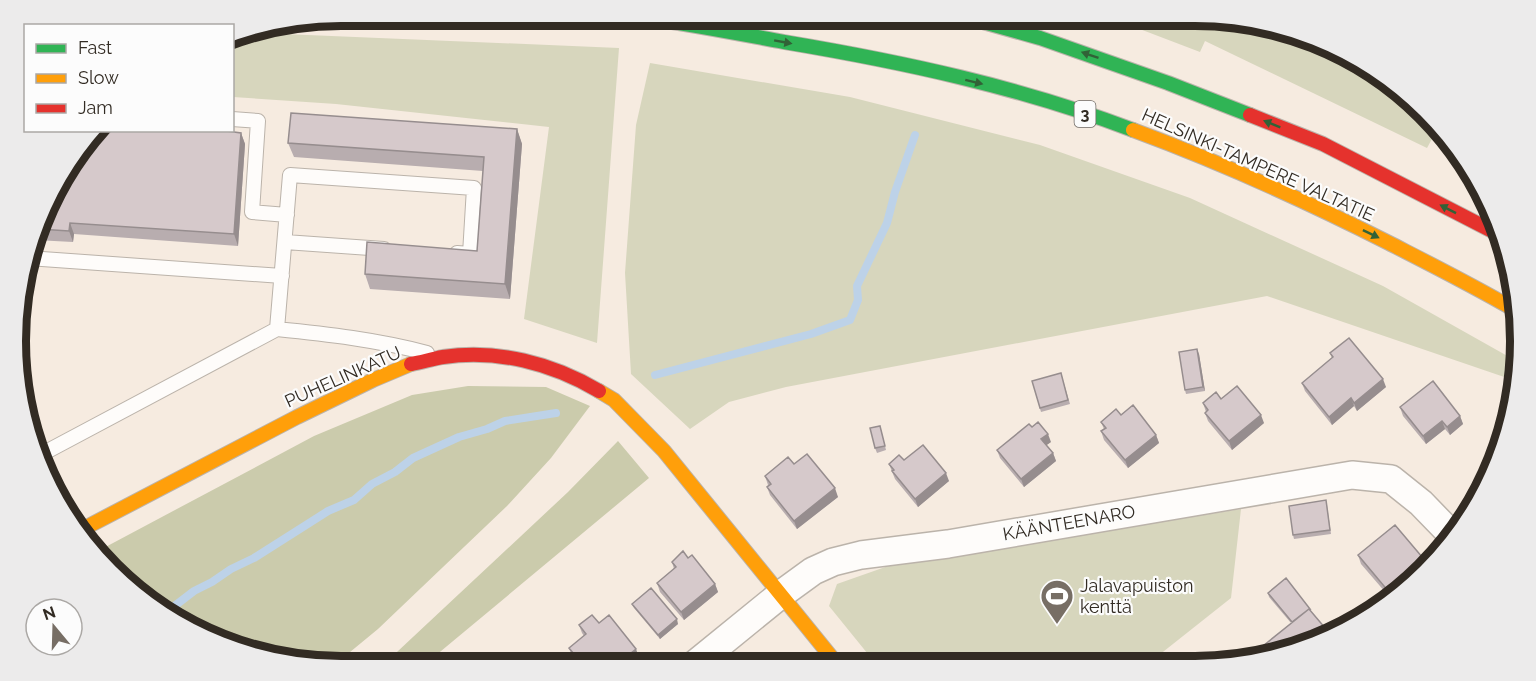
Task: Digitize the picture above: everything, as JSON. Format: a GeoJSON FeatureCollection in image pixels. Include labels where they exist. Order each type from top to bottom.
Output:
{"type":"FeatureCollection","features":[{"type":"Feature","properties":{"kind":"main road","name":"HELSINKI-TAMPERE VALTATIE"},"geometry":{"type":"LineString","coordinates":[[695,26],[911,66],[1030,95],[1155,137],[1302,200],[1474,285],[1509,306]]}},
{"type":"Feature","properties":{"kind":"main road","name":"HELSINKI-TAMPERE VALTATIE"},"geometry":{"type":"LineString","coordinates":[[997,26],[1040,38],[1158,79],[1312,140],[1491,230]]}},
{"type":"Feature","properties":{"kind":"main road","name":"PUHELINKATU"},"geometry":{"type":"LineString","coordinates":[[87,527],[297,417],[409,365],[443,357],[479,355],[508,357],[555,369],[578,378],[614,399],[664,451],[830,656]]}},
{"type":"Feature","properties":{"kind":"street","name":"KÄÄNTEENARO"},"geometry":{"type":"LineString","coordinates":[[705,656],[813,571],[833,562],[861,555],[948,544],[1352,475],[1391,479],[1421,502],[1447,529]]}},
{"type":"Feature","properties":{"kind":"lane"},"geometry":{"type":"LineString","coordinates":[[234,119],[258,122],[252,212],[287,215]]}},
{"type":"Feature","properties":{"kind":"lane"},"geometry":{"type":"LineString","coordinates":[[278,329],[290,175],[474,188],[470,254],[446,253]]}},
{"type":"Feature","properties":{"kind":"lane"},"geometry":{"type":"LineString","coordinates":[[285,242],[400,250]]}},
{"type":"Feature","properties":{"kind":"lane"},"geometry":{"type":"LineString","coordinates":[[36,259],[282,276]]}},
{"type":"Feature","properties":{"kind":"lane"},"geometry":{"type":"LineString","coordinates":[[46,452],[278,329],[401,346],[443,357]]}},
{"type":"Feature","properties":{"kind":"green space"},"geometry":{"type":"Polygon","coordinates":[[[1132,26],[1237,28],[1277,36],[1316,49],[1371,79],[1403,104],[1437,140],[1433,137],[1427,148],[1205,41],[1200,52],[1132,26]]]}},
{"type":"Feature","properties":{"kind":"green space"},"geometry":{"type":"Polygon","coordinates":[[[272,33],[619,48],[597,343],[524,319],[549,127],[336,104],[234,97],[234,44],[272,33]]]}},
{"type":"Feature","properties":{"kind":"green space"},"geometry":{"type":"Polygon","coordinates":[[[650,63],[850,97],[1040,145],[1190,198],[1383,286],[1510,357],[1508,378],[1267,296],[786,387],[729,402],[690,429],[631,374],[625,273],[636,125],[650,63]]]}},
{"type":"Feature","properties":{"kind":"green space"},"geometry":{"type":"Polygon","coordinates":[[[468,386],[546,387],[590,406],[551,458],[507,506],[378,629],[345,656],[299,653],[259,645],[220,632],[165,602],[133,577],[104,548],[314,436],[412,395],[468,386]]]}},
{"type":"Feature","properties":{"kind":"green space"},"geometry":{"type":"Polygon","coordinates":[[[618,441],[649,478],[435,656],[393,656],[568,492],[618,441]]]}},
{"type":"Feature","properties":{"kind":"green space"},"geometry":{"type":"Polygon","coordinates":[[[1241,509],[1231,598],[1158,656],[870,656],[829,606],[837,584],[891,565],[1241,509]]]}},
{"type":"Feature","properties":{"kind":"building"},"geometry":{"type":"Polygon","coordinates":[[[291,113],[517,129],[505,284],[365,274],[367,242],[477,251],[484,157],[288,143],[291,113]]]}},
{"type":"Feature","properties":{"kind":"building"},"geometry":{"type":"Polygon","coordinates":[[[105,132],[241,133],[234,234],[70,223],[69,231],[46,229],[68,183],[105,132]]]}},
{"type":"Feature","properties":{"kind":"building"},"geometry":{"type":"Polygon","coordinates":[[[1349,338],[1383,379],[1354,403],[1351,398],[1329,417],[1302,383],[1333,357],[1330,353],[1349,338]]]}},
{"type":"Feature","properties":{"kind":"building"},"geometry":{"type":"Polygon","coordinates":[[[1197,349],[1203,387],[1185,390],[1179,352],[1197,349]]]}},
{"type":"Feature","properties":{"kind":"building"},"geometry":{"type":"Polygon","coordinates":[[[1061,373],[1068,400],[1040,408],[1032,381],[1061,373]]]}},
{"type":"Feature","properties":{"kind":"building"},"geometry":{"type":"Polygon","coordinates":[[[1433,381],[1460,416],[1447,427],[1442,421],[1423,436],[1400,407],[1433,381]]]}},
{"type":"Feature","properties":{"kind":"building"},"geometry":{"type":"Polygon","coordinates":[[[1237,386],[1261,415],[1229,441],[1205,413],[1208,410],[1203,403],[1216,392],[1221,399],[1237,386]]]}},
{"type":"Feature","properties":{"kind":"building"},"geometry":{"type":"Polygon","coordinates":[[[1133,405],[1156,435],[1125,460],[1101,431],[1106,428],[1101,422],[1116,409],[1121,415],[1133,405]]]}},
{"type":"Feature","properties":{"kind":"building"},"geometry":{"type":"Polygon","coordinates":[[[1038,422],[1048,434],[1041,439],[1053,453],[1021,479],[997,450],[1029,424],[1032,427],[1038,422]]]}},
{"type":"Feature","properties":{"kind":"building"},"geometry":{"type":"Polygon","coordinates":[[[880,426],[885,446],[875,448],[870,428],[880,426]]]}},
{"type":"Feature","properties":{"kind":"building"},"geometry":{"type":"Polygon","coordinates":[[[923,445],[946,473],[915,499],[889,464],[899,455],[904,460],[923,445]]]}},
{"type":"Feature","properties":{"kind":"building"},"geometry":{"type":"Polygon","coordinates":[[[807,454],[835,488],[794,521],[767,487],[771,484],[765,476],[788,457],[794,464],[807,454]]]}},
{"type":"Feature","properties":{"kind":"building"},"geometry":{"type":"Polygon","coordinates":[[[1326,500],[1330,530],[1293,535],[1289,506],[1326,500]]]}},
{"type":"Feature","properties":{"kind":"building"},"geometry":{"type":"Polygon","coordinates":[[[1395,525],[1423,558],[1387,590],[1358,555],[1395,525]]]}},
{"type":"Feature","properties":{"kind":"building"},"geometry":{"type":"Polygon","coordinates":[[[683,551],[688,558],[692,555],[715,584],[681,612],[657,583],[676,567],[672,562],[683,551]]]}},
{"type":"Feature","properties":{"kind":"building"},"geometry":{"type":"Polygon","coordinates":[[[1286,578],[1310,609],[1292,622],[1268,593],[1286,578]]]}},
{"type":"Feature","properties":{"kind":"building"},"geometry":{"type":"Polygon","coordinates":[[[651,588],[677,619],[658,635],[632,604],[651,588]]]}},
{"type":"Feature","properties":{"kind":"building"},"geometry":{"type":"Polygon","coordinates":[[[1309,609],[1325,628],[1297,639],[1260,648],[1309,609]]]}},
{"type":"Feature","properties":{"kind":"building"},"geometry":{"type":"Polygon","coordinates":[[[592,615],[599,623],[609,615],[636,649],[627,656],[576,656],[569,648],[586,634],[579,625],[592,615]]]}},
{"type":"Feature","properties":{"kind":"waterway"},"geometry":{"type":"LineString","coordinates":[[655,375],[811,334],[850,320],[858,300],[857,286],[887,223],[915,135]]}},
{"type":"Feature","properties":{"kind":"waterway"},"geometry":{"type":"LineString","coordinates":[[173,607],[194,591],[254,558],[328,511],[354,500],[372,484],[395,472],[413,458],[459,437],[505,421],[556,413]]}},
{"type":"Feature","properties":{"kind":"traffic: fast"},"geometry":{"type":"LineString","coordinates":[[697,26],[961,77],[1048,101],[1133,130]]}},
{"type":"Feature","properties":{"kind":"traffic: fast"},"geometry":{"type":"LineString","coordinates":[[997,26],[1040,38],[1168,83],[1250,115]]}},
{"type":"Feature","properties":{"kind":"traffic: slow"},"geometry":{"type":"LineString","coordinates":[[1133,130],[1230,169],[1326,212],[1509,306]]}},
{"type":"Feature","properties":{"kind":"traffic: slow"},"geometry":{"type":"LineString","coordinates":[[87,527],[297,417],[411,364]]}},
{"type":"Feature","properties":{"kind":"traffic: slow"},"geometry":{"type":"LineString","coordinates":[[599,391],[614,400],[664,451],[831,656]]}},
{"type":"Feature","properties":{"kind":"traffic: jam"},"geometry":{"type":"LineString","coordinates":[[1250,115],[1323,144],[1491,230]]}},
{"type":"Feature","properties":{"kind":"traffic: jam"},"geometry":{"type":"LineString","coordinates":[[411,364],[463,355],[504,357],[543,366],[599,391]]}},
{"type":"Feature","properties":{"kind":"place","name":"Jalavapuiston kenttä"},"geometry":{"type":"Point","coordinates":[1057,625]}}]}
